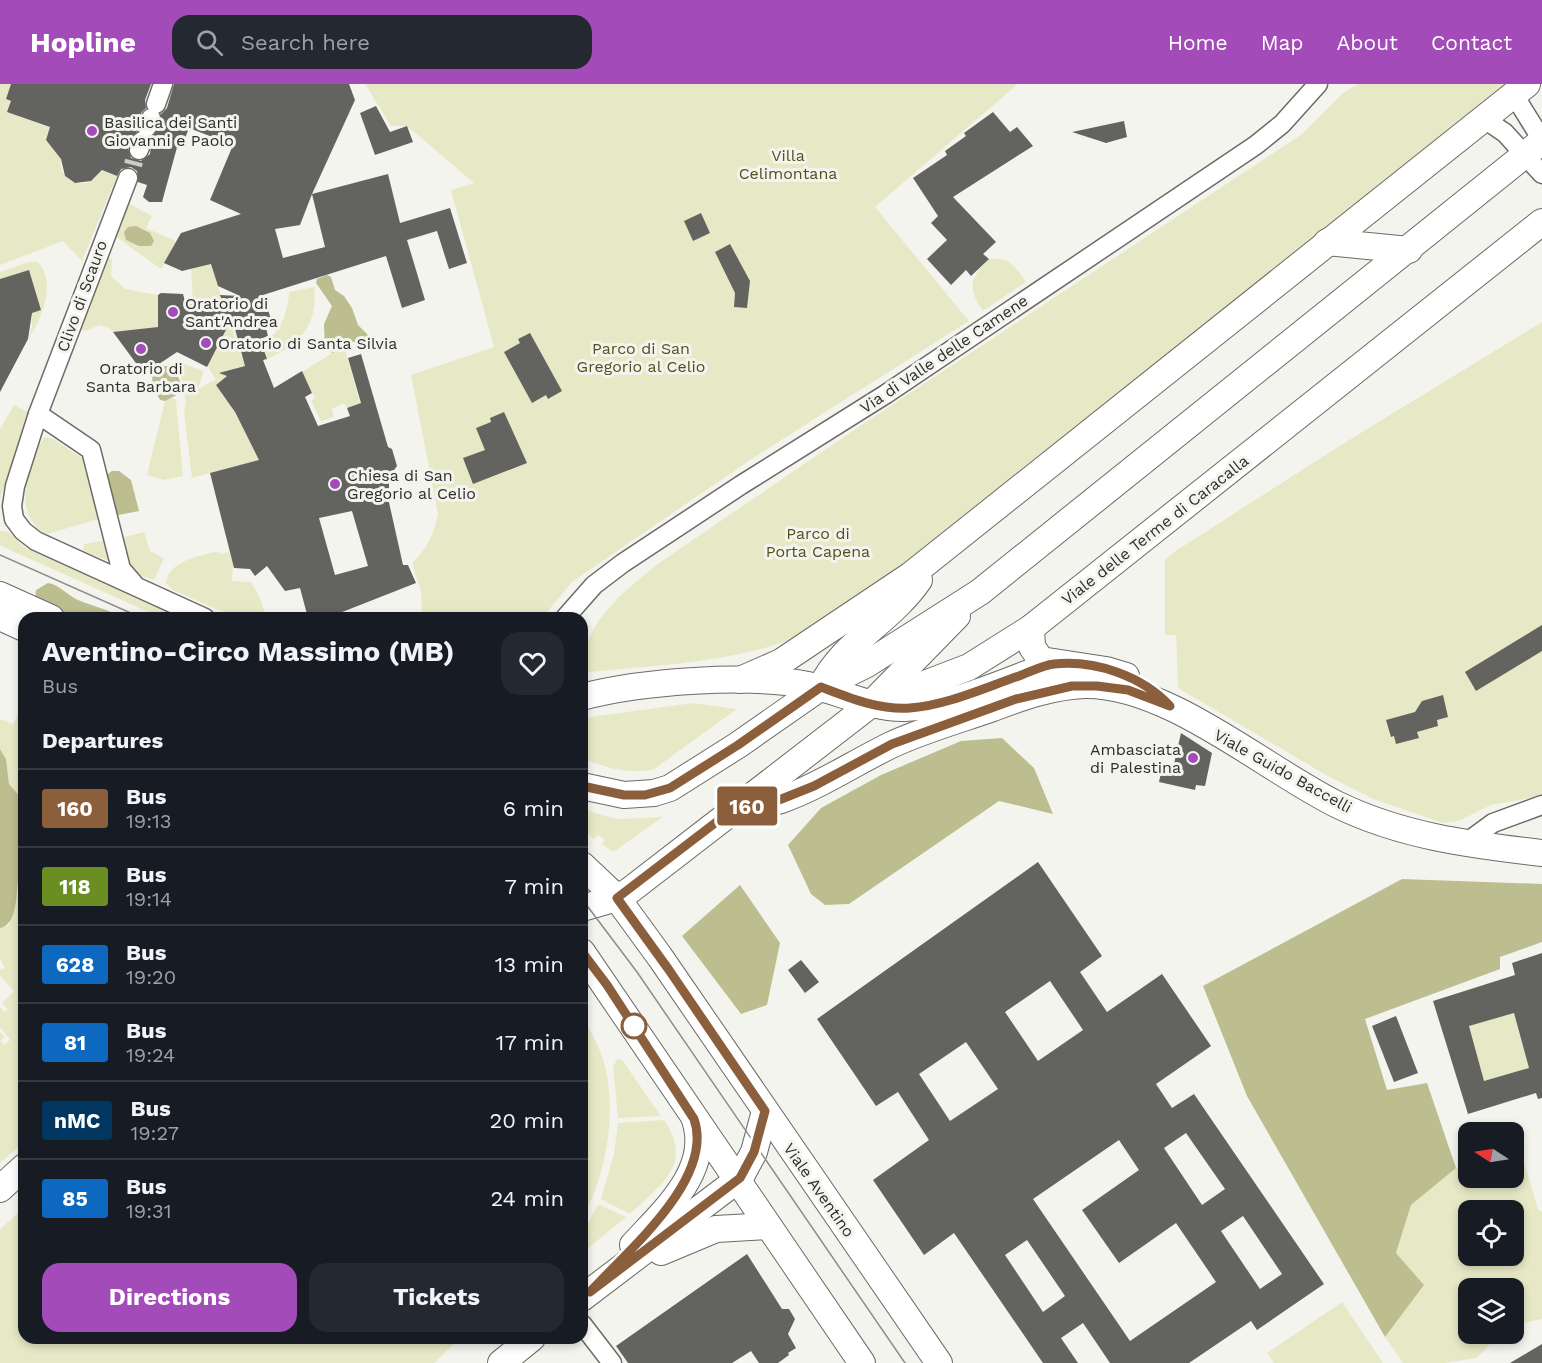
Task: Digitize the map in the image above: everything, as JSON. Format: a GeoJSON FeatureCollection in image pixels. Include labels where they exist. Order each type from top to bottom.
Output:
{"type":"FeatureCollection","features":[{"type":"Feature","properties":{"kind":"main road"},"geometry":{"type":"LineString","coordinates":[[740,680],[781,662],[820,637],[896,586],[960,538],[1520,89]]}},
{"type":"Feature","properties":{"kind":"main road"},"geometry":{"type":"LineString","coordinates":[[588,787],[624,795],[645,795],[670,788],[738,745],[821,687],[867,664],[980,592],[1408,250],[1538,152]]}},
{"type":"Feature","properties":{"kind":"main road","name":"Viale delle Terme di Caracalla"},"geometry":{"type":"LineString","coordinates":[[870,705],[969,666],[1031,628],[1542,222]]}},
{"type":"Feature","properties":{"kind":"main road"},"geometry":{"type":"LineString","coordinates":[[1327,242],[1408,250]]}},
{"type":"Feature","properties":{"kind":"main road"},"geometry":{"type":"LineString","coordinates":[[821,687],[839,657],[891,615],[929,567],[960,538]]}},
{"type":"Feature","properties":{"kind":"main road"},"geometry":{"type":"LineString","coordinates":[[588,906],[617,898],[870,705],[980,592]]}},
{"type":"Feature","properties":{"kind":"main road"},"geometry":{"type":"LineString","coordinates":[[0,595],[38,612]]}},
{"type":"Feature","properties":{"kind":"main road"},"geometry":{"type":"LineString","coordinates":[[0,617],[18,624]]}},
{"type":"Feature","properties":{"kind":"main road"},"geometry":{"type":"LineString","coordinates":[[1031,628],[1034,652],[1041,660],[1053,664],[1086,666],[1121,674],[1151,687],[1170,706]]}},
{"type":"Feature","properties":{"kind":"main road"},"geometry":{"type":"LineString","coordinates":[[588,696],[643,686],[740,680],[781,681],[821,687],[870,705],[900,708],[922,706],[963,696],[1053,664]]}},
{"type":"Feature","properties":{"kind":"main road"},"geometry":{"type":"LineString","coordinates":[[736,807],[779,800],[814,786],[892,744],[1035,693],[1072,686],[1110,686],[1128,690],[1170,706]]}},
{"type":"Feature","properties":{"kind":"main road","name":"Viale Guido Baccelli"},"geometry":{"type":"LineString","coordinates":[[1170,706],[1337,804],[1401,830],[1463,844],[1542,853]]}},
{"type":"Feature","properties":{"kind":"main road","name":"Viale Aventino"},"geometry":{"type":"LineString","coordinates":[[588,870],[617,898],[669,970],[939,1363]]}},
{"type":"Feature","properties":{"kind":"main road"},"geometry":{"type":"LineString","coordinates":[[588,960],[607,985],[736,1181],[862,1363]]}},
{"type":"Feature","properties":{"kind":"main road"},"geometry":{"type":"LineString","coordinates":[[588,1293],[736,1181],[753,1156],[765,1111]]}},
{"type":"Feature","properties":{"kind":"main road"},"geometry":{"type":"LineString","coordinates":[[588,1293],[666,1209],[686,1183],[697,1150],[698,1131],[694,1119]]}},
{"type":"Feature","properties":{"kind":"main road"},"geometry":{"type":"LineString","coordinates":[[0,1189],[18,1172]]}},
{"type":"Feature","properties":{"kind":"main road"},"geometry":{"type":"LineString","coordinates":[[588,1294],[697,1235],[730,1226],[767,1226]]}},
{"type":"Feature","properties":{"kind":"main road"},"geometry":{"type":"LineString","coordinates":[[501,1363],[525,1344]]}},
{"type":"Feature","properties":{"kind":"street","name":"Clivo di Scauro"},"geometry":{"type":"LineString","coordinates":[[163,84],[38,414],[13,494],[12,512],[16,522],[36,541],[191,612]]}},
{"type":"Feature","properties":{"kind":"street","name":"Via di Valle delle Camene"},"geometry":{"type":"LineString","coordinates":[[570,612],[594,585],[623,563],[895,388],[1256,145],[1282,124],[1318,84]]}},
{"type":"Feature","properties":{"kind":"street"},"geometry":{"type":"LineString","coordinates":[[1520,89],[1538,152]]}},
{"type":"Feature","properties":{"kind":"street"},"geometry":{"type":"LineString","coordinates":[[1483,118],[1538,152]]}},
{"type":"Feature","properties":{"kind":"street"},"geometry":{"type":"LineString","coordinates":[[38,414],[91,450],[121,569],[140,590]]}},
{"type":"Feature","properties":{"kind":"street"},"geometry":{"type":"LineString","coordinates":[[1463,844],[1494,822],[1542,806]]}},
{"type":"Feature","properties":{"kind":"street"},"geometry":{"type":"LineString","coordinates":[[588,1332],[612,1363]]}},
{"type":"Feature","properties":{"kind":"green space"},"geometry":{"type":"Polygon","coordinates":[[[0,84],[11,84],[6,99],[11,101],[8,112],[50,127],[46,141],[61,157],[62,169],[67,178],[76,183],[82,183],[90,181],[103,171],[117,176],[82,261],[63,241],[0,265],[0,84]]]}},
{"type":"Feature","properties":{"kind":"green space","name":"Parco di San Gregorio al Celio"},"geometry":{"type":"Polygon","coordinates":[[[365,84],[1018,84],[875,207],[969,321],[753,458],[572,582],[547,612],[422,612],[421,592],[412,563],[429,541],[438,514],[411,375],[494,347],[451,190],[474,183],[407,126],[391,126],[365,84]]]}},
{"type":"Feature","properties":{"kind":"green space","name":"Parco di Porta Capena"},"geometry":{"type":"Polygon","coordinates":[[[1358,84],[1504,84],[867,596],[817,627],[773,645],[720,658],[588,672],[588,642],[597,624],[619,597],[659,563],[854,430],[1302,134],[1343,93],[1358,84]]]}},
{"type":"Feature","properties":{"kind":"green space"},"geometry":{"type":"Polygon","coordinates":[[[126,202],[152,216],[146,228],[174,240],[176,244],[161,269],[115,236],[126,202]]]}},
{"type":"Feature","properties":{"kind":"green space"},"geometry":{"type":"Polygon","coordinates":[[[136,226],[150,233],[154,241],[151,246],[139,246],[126,240],[124,232],[128,227],[136,226]]]}},
{"type":"Feature","properties":{"kind":"green space"},"geometry":{"type":"Polygon","coordinates":[[[257,253],[244,273],[216,281],[245,366],[236,368],[216,385],[230,404],[253,448],[256,448],[260,460],[192,478],[184,413],[186,402],[178,362],[204,371],[198,389],[216,379],[203,355],[199,341],[191,269],[257,253]]]}},
{"type":"Feature","properties":{"kind":"green space"},"geometry":{"type":"Polygon","coordinates":[[[104,256],[112,259],[111,276],[125,289],[158,295],[158,327],[113,332],[99,325],[87,331],[80,330],[104,256]]]}},
{"type":"Feature","properties":{"kind":"green space"},"geometry":{"type":"Polygon","coordinates":[[[989,259],[1001,259],[1011,264],[1026,282],[983,311],[975,296],[973,283],[978,271],[989,259]]]}},
{"type":"Feature","properties":{"kind":"green space"},"geometry":{"type":"Polygon","coordinates":[[[28,262],[38,262],[44,271],[47,290],[42,311],[28,339],[32,327],[32,313],[41,310],[29,270],[0,279],[0,272],[28,262]]]}},
{"type":"Feature","properties":{"kind":"green space"},"geometry":{"type":"Polygon","coordinates":[[[327,275],[331,277],[335,290],[344,296],[352,308],[358,325],[379,346],[346,341],[333,353],[325,350],[324,324],[332,306],[316,283],[317,279],[327,275]]]}},
{"type":"Feature","properties":{"kind":"green space"},"geometry":{"type":"Polygon","coordinates":[[[314,287],[313,311],[305,331],[289,347],[267,359],[262,343],[279,328],[287,307],[289,292],[314,287]]]}},
{"type":"Feature","properties":{"kind":"green space"},"geometry":{"type":"Polygon","coordinates":[[[1542,322],[1542,796],[1491,805],[1459,821],[1443,823],[1373,799],[1326,775],[1178,688],[1176,635],[1165,635],[1165,560],[1341,445],[1542,322]]]}},
{"type":"Feature","properties":{"kind":"green space"},"geometry":{"type":"Polygon","coordinates":[[[344,346],[360,403],[347,408],[344,403],[332,409],[334,417],[321,421],[311,401],[315,398],[302,372],[344,346]]]}},
{"type":"Feature","properties":{"kind":"green space"},"geometry":{"type":"Polygon","coordinates":[[[164,366],[172,369],[181,385],[179,393],[165,401],[160,400],[153,386],[152,377],[164,366]]]}},
{"type":"Feature","properties":{"kind":"green space"},"geometry":{"type":"Polygon","coordinates":[[[170,397],[176,400],[183,476],[164,480],[147,475],[165,401],[170,397]]]}},
{"type":"Feature","properties":{"kind":"green space"},"geometry":{"type":"Polygon","coordinates":[[[14,405],[29,413],[0,499],[0,429],[14,405]]]}},
{"type":"Feature","properties":{"kind":"green space"},"geometry":{"type":"Polygon","coordinates":[[[45,437],[55,440],[83,459],[99,519],[47,534],[36,526],[29,515],[25,488],[32,460],[45,437]]]}},
{"type":"Feature","properties":{"kind":"green space"},"geometry":{"type":"Polygon","coordinates":[[[112,471],[119,471],[131,480],[139,511],[113,516],[105,476],[112,471]]]}},
{"type":"Feature","properties":{"kind":"green space"},"geometry":{"type":"Polygon","coordinates":[[[0,531],[9,532],[24,547],[169,612],[149,612],[0,545],[0,531]]]}},
{"type":"Feature","properties":{"kind":"green space"},"geometry":{"type":"Polygon","coordinates":[[[144,532],[150,551],[164,558],[154,580],[129,571],[120,538],[144,532]]]}},
{"type":"Feature","properties":{"kind":"green space"},"geometry":{"type":"Polygon","coordinates":[[[107,540],[112,562],[83,551],[84,544],[107,540]]]}},
{"type":"Feature","properties":{"kind":"green space"},"geometry":{"type":"Polygon","coordinates":[[[219,551],[220,554],[229,552],[233,565],[232,581],[251,582],[264,612],[225,612],[173,590],[166,583],[168,575],[179,564],[219,551]]]}},
{"type":"Feature","properties":{"kind":"green space"},"geometry":{"type":"Polygon","coordinates":[[[48,583],[78,600],[111,612],[60,612],[35,601],[36,590],[48,583]]]}},
{"type":"Feature","properties":{"kind":"green space"},"geometry":{"type":"Polygon","coordinates":[[[693,703],[737,709],[654,769],[645,771],[626,771],[588,761],[588,717],[693,703]]]}},
{"type":"Feature","properties":{"kind":"green space"},"geometry":{"type":"Polygon","coordinates":[[[18,714],[18,794],[9,784],[6,759],[0,749],[0,719],[13,724],[18,714]]]}},
{"type":"Feature","properties":{"kind":"green space"},"geometry":{"type":"Polygon","coordinates":[[[1002,738],[1034,768],[1053,814],[999,801],[849,904],[825,905],[811,894],[788,845],[821,808],[881,775],[961,741],[1002,738]]]}},
{"type":"Feature","properties":{"kind":"green space"},"geometry":{"type":"Polygon","coordinates":[[[0,749],[6,759],[9,784],[18,794],[18,882],[13,916],[6,926],[0,928],[0,749]]]}},
{"type":"Feature","properties":{"kind":"green space"},"geometry":{"type":"Polygon","coordinates":[[[588,811],[617,819],[663,817],[613,852],[602,844],[605,840],[598,835],[594,839],[588,834],[588,811]]]}},
{"type":"Feature","properties":{"kind":"green space"},"geometry":{"type":"Polygon","coordinates":[[[1402,879],[1542,884],[1542,942],[1500,957],[1500,969],[1365,1019],[1387,1090],[1427,1083],[1456,1168],[1411,1205],[1396,1253],[1424,1285],[1385,1337],[1247,1096],[1203,986],[1402,879]]]}},
{"type":"Feature","properties":{"kind":"green space"},"geometry":{"type":"Polygon","coordinates":[[[740,885],[780,943],[767,1005],[741,1014],[682,936],[740,885]]]}},
{"type":"Feature","properties":{"kind":"green space"},"geometry":{"type":"Polygon","coordinates":[[[18,889],[18,1147],[0,1163],[0,1032],[5,1037],[1,1040],[4,1045],[10,1040],[0,1027],[0,1007],[4,1012],[8,1010],[2,1003],[14,991],[0,976],[0,970],[5,968],[0,959],[0,928],[9,925],[18,889]]]}},
{"type":"Feature","properties":{"kind":"green space"},"geometry":{"type":"Polygon","coordinates":[[[1514,1013],[1529,1068],[1484,1081],[1469,1026],[1514,1013]]]}},
{"type":"Feature","properties":{"kind":"green space"},"geometry":{"type":"Polygon","coordinates":[[[588,1027],[602,1056],[607,1074],[610,1117],[604,1161],[588,1206],[588,1027]]]}},
{"type":"Feature","properties":{"kind":"green space"},"geometry":{"type":"Polygon","coordinates":[[[618,1059],[622,1060],[661,1116],[618,1118],[613,1066],[618,1059]]]}},
{"type":"Feature","properties":{"kind":"green space"},"geometry":{"type":"Polygon","coordinates":[[[664,1120],[676,1149],[675,1161],[670,1173],[630,1214],[601,1199],[614,1154],[618,1123],[664,1120]]]}},
{"type":"Feature","properties":{"kind":"green space"},"geometry":{"type":"Polygon","coordinates":[[[1524,1162],[1538,1209],[1542,1212],[1542,1319],[1524,1323],[1524,1278],[1458,1278],[1458,1344],[1490,1344],[1477,1358],[1445,1363],[1403,1363],[1385,1337],[1424,1285],[1396,1253],[1411,1205],[1458,1168],[1458,1188],[1524,1188],[1524,1162]]]}},
{"type":"Feature","properties":{"kind":"green space"},"geometry":{"type":"Polygon","coordinates":[[[598,1204],[626,1217],[588,1248],[588,1223],[598,1204]]]}},
{"type":"Feature","properties":{"kind":"green space"},"geometry":{"type":"Polygon","coordinates":[[[18,1213],[18,1344],[454,1344],[434,1363],[0,1363],[0,1229],[18,1213]]]}},
{"type":"Feature","properties":{"kind":"green space"},"geometry":{"type":"Polygon","coordinates":[[[1342,1302],[1383,1363],[1274,1363],[1267,1353],[1342,1302]]]}},
{"type":"Feature","properties":{"kind":"building"},"geometry":{"type":"Polygon","coordinates":[[[11,84],[151,84],[145,100],[146,108],[141,113],[137,131],[128,147],[131,158],[141,161],[150,154],[152,137],[161,123],[161,114],[167,108],[174,84],[349,84],[355,100],[312,194],[388,174],[400,223],[450,208],[467,263],[449,269],[437,231],[407,240],[425,300],[402,308],[386,256],[263,295],[273,325],[266,328],[268,336],[260,339],[267,359],[263,360],[274,388],[302,371],[312,393],[305,397],[318,426],[350,416],[347,408],[361,403],[348,358],[361,354],[388,447],[392,449],[397,466],[389,477],[389,489],[386,489],[403,565],[408,565],[416,583],[342,612],[306,612],[300,588],[285,591],[267,566],[255,576],[250,569],[234,568],[210,473],[259,460],[235,412],[216,385],[227,376],[219,373],[245,366],[232,318],[207,367],[177,352],[144,374],[113,332],[158,327],[158,295],[161,293],[183,294],[186,305],[222,300],[220,295],[240,296],[218,286],[211,264],[182,271],[164,263],[181,233],[241,214],[210,200],[233,145],[189,128],[184,141],[179,140],[162,202],[149,202],[143,197],[147,185],[138,182],[137,171],[131,167],[121,169],[117,176],[102,170],[91,181],[75,183],[65,176],[61,159],[46,140],[50,127],[7,112],[11,101],[6,99],[11,84]],[[312,194],[300,225],[275,229],[283,258],[325,247],[312,194]],[[352,511],[319,518],[335,575],[368,566],[352,511]]]}},
{"type":"Feature","properties":{"kind":"building"},"geometry":{"type":"Polygon","coordinates":[[[376,106],[390,132],[407,126],[413,142],[375,155],[360,113],[376,106]]]}},
{"type":"Feature","properties":{"kind":"building"},"geometry":{"type":"Polygon","coordinates":[[[993,112],[1010,132],[1017,127],[1033,146],[953,197],[996,242],[983,254],[989,259],[971,276],[966,270],[951,285],[927,259],[947,240],[931,223],[938,216],[913,178],[947,155],[945,151],[966,136],[964,133],[993,112]]]}},
{"type":"Feature","properties":{"kind":"building"},"geometry":{"type":"Polygon","coordinates":[[[1124,121],[1127,137],[1106,143],[1072,132],[1124,121]]]}},
{"type":"Feature","properties":{"kind":"building"},"geometry":{"type":"Polygon","coordinates":[[[701,213],[710,233],[693,241],[684,221],[701,213]]]}},
{"type":"Feature","properties":{"kind":"building"},"geometry":{"type":"Polygon","coordinates":[[[730,244],[750,281],[747,308],[734,307],[735,293],[715,252],[730,244]]]}},
{"type":"Feature","properties":{"kind":"building"},"geometry":{"type":"Polygon","coordinates":[[[29,270],[41,310],[32,313],[28,339],[0,392],[0,279],[29,270]]]}},
{"type":"Feature","properties":{"kind":"building"},"geometry":{"type":"Polygon","coordinates":[[[530,333],[562,391],[548,399],[546,395],[532,403],[504,352],[520,343],[518,339],[530,333]]]}},
{"type":"Feature","properties":{"kind":"building"},"geometry":{"type":"Polygon","coordinates":[[[504,412],[527,463],[473,484],[463,458],[485,450],[476,428],[491,422],[490,418],[504,412]]]}},
{"type":"Feature","properties":{"kind":"building"},"geometry":{"type":"Polygon","coordinates":[[[1542,625],[1542,651],[1476,691],[1465,672],[1542,625]]]}},
{"type":"Feature","properties":{"kind":"building"},"geometry":{"type":"Polygon","coordinates":[[[1443,695],[1448,717],[1437,720],[1438,726],[1417,732],[1419,738],[1396,744],[1394,736],[1391,737],[1386,720],[1415,712],[1422,701],[1443,695]]]}},
{"type":"Feature","properties":{"kind":"building","name":"Ambasciata di Palestina"},"geometry":{"type":"Polygon","coordinates":[[[1181,733],[1212,753],[1205,786],[1196,785],[1195,790],[1159,782],[1163,763],[1174,764],[1181,733]]]}},
{"type":"Feature","properties":{"kind":"building"},"geometry":{"type":"Polygon","coordinates":[[[1038,862],[1102,956],[1080,972],[1107,1012],[1162,974],[1211,1046],[1156,1084],[1172,1108],[1194,1094],[1324,1284],[1257,1330],[1251,1321],[1189,1363],[1110,1363],[1083,1323],[1061,1338],[1078,1363],[1043,1363],[954,1233],[924,1255],[873,1180],[929,1140],[898,1092],[876,1106],[817,1019],[1038,862]],[[1050,981],[1005,1012],[1038,1061],[1083,1030],[1050,981]],[[966,1042],[919,1074],[950,1121],[998,1089],[966,1042]],[[1186,1133],[1164,1148],[1202,1205],[1225,1189],[1186,1133]],[[1119,1140],[1033,1199],[1130,1341],[1216,1282],[1176,1223],[1119,1263],[1082,1210],[1139,1170],[1119,1140]],[[1243,1216],[1221,1231],[1260,1289],[1282,1274],[1243,1216]],[[1027,1240],[1005,1255],[1043,1312],[1065,1296],[1027,1240]]]}},
{"type":"Feature","properties":{"kind":"building"},"geometry":{"type":"Polygon","coordinates":[[[1542,953],[1542,1098],[1538,1099],[1536,1093],[1468,1114],[1433,1001],[1515,975],[1512,963],[1542,953]],[[1514,1013],[1469,1026],[1484,1081],[1529,1068],[1514,1013]]]}},
{"type":"Feature","properties":{"kind":"building"},"geometry":{"type":"Polygon","coordinates":[[[801,960],[819,982],[805,993],[788,970],[801,960]]]}},
{"type":"Feature","properties":{"kind":"building"},"geometry":{"type":"Polygon","coordinates":[[[1396,1016],[1418,1073],[1394,1082],[1372,1026],[1396,1016]]]}},
{"type":"Feature","properties":{"kind":"building"},"geometry":{"type":"Polygon","coordinates":[[[747,1254],[782,1309],[789,1309],[795,1319],[788,1334],[796,1348],[788,1353],[789,1355],[778,1363],[759,1363],[751,1351],[732,1363],[628,1363],[616,1346],[747,1254]]]}},
{"type":"Feature","properties":{"kind":"building"},"geometry":{"type":"Polygon","coordinates":[[[1542,1344],[1542,1363],[1510,1363],[1542,1344]]]}},
{"type":"Feature","properties":{"kind":"tunnel"},"geometry":{"type":"LineString","coordinates":[[133,165],[134,161]]}},
{"type":"Feature","properties":{"kind":"tram line"},"geometry":{"type":"LineString","coordinates":[[0,555],[128,612]]}},
{"type":"Feature","properties":{"kind":"tram line"},"geometry":{"type":"LineString","coordinates":[[588,907],[637,972],[905,1363]]}},
{"type":"Feature","properties":{"kind":"bus line","name":"160"},"geometry":{"type":"LineString","coordinates":[[588,788],[624,795],[645,795],[670,788],[738,745],[821,687],[870,705],[907,708],[963,696],[1053,664],[1086,666],[1121,674],[1151,687],[1170,706],[1118,687],[1097,686],[1072,686],[1016,699],[892,744],[814,786],[779,800],[736,807],[617,898],[765,1111],[762,1130],[754,1152],[740,1178],[590,1292],[681,1191],[692,1168],[697,1150],[698,1131],[694,1119],[607,985],[588,960]]}},
{"type":"Feature","properties":{"kind":"place","name":"Basilica dei Santi Giovanni e Paolo"},"geometry":{"type":"Point","coordinates":[92,131]}},
{"type":"Feature","properties":{"kind":"place","name":"Oratorio di Sant'Andrea"},"geometry":{"type":"Point","coordinates":[173,312]}},
{"type":"Feature","properties":{"kind":"place","name":"Oratorio di Santa Silvia"},"geometry":{"type":"Point","coordinates":[206,343]}},
{"type":"Feature","properties":{"kind":"place","name":"Oratorio di Santa Barbara"},"geometry":{"type":"Point","coordinates":[141,349]}},
{"type":"Feature","properties":{"kind":"place","name":"Chiesa di San Gregorio al Celio"},"geometry":{"type":"Point","coordinates":[335,484]}},
{"type":"Feature","properties":{"kind":"place","name":"Ambasciata di Palestina"},"geometry":{"type":"Point","coordinates":[1193,758]}},
{"type":"Feature","properties":{"kind":"park label","name":"Villa Celimontana"},"geometry":{"type":"Point","coordinates":[788,164]}}]}
